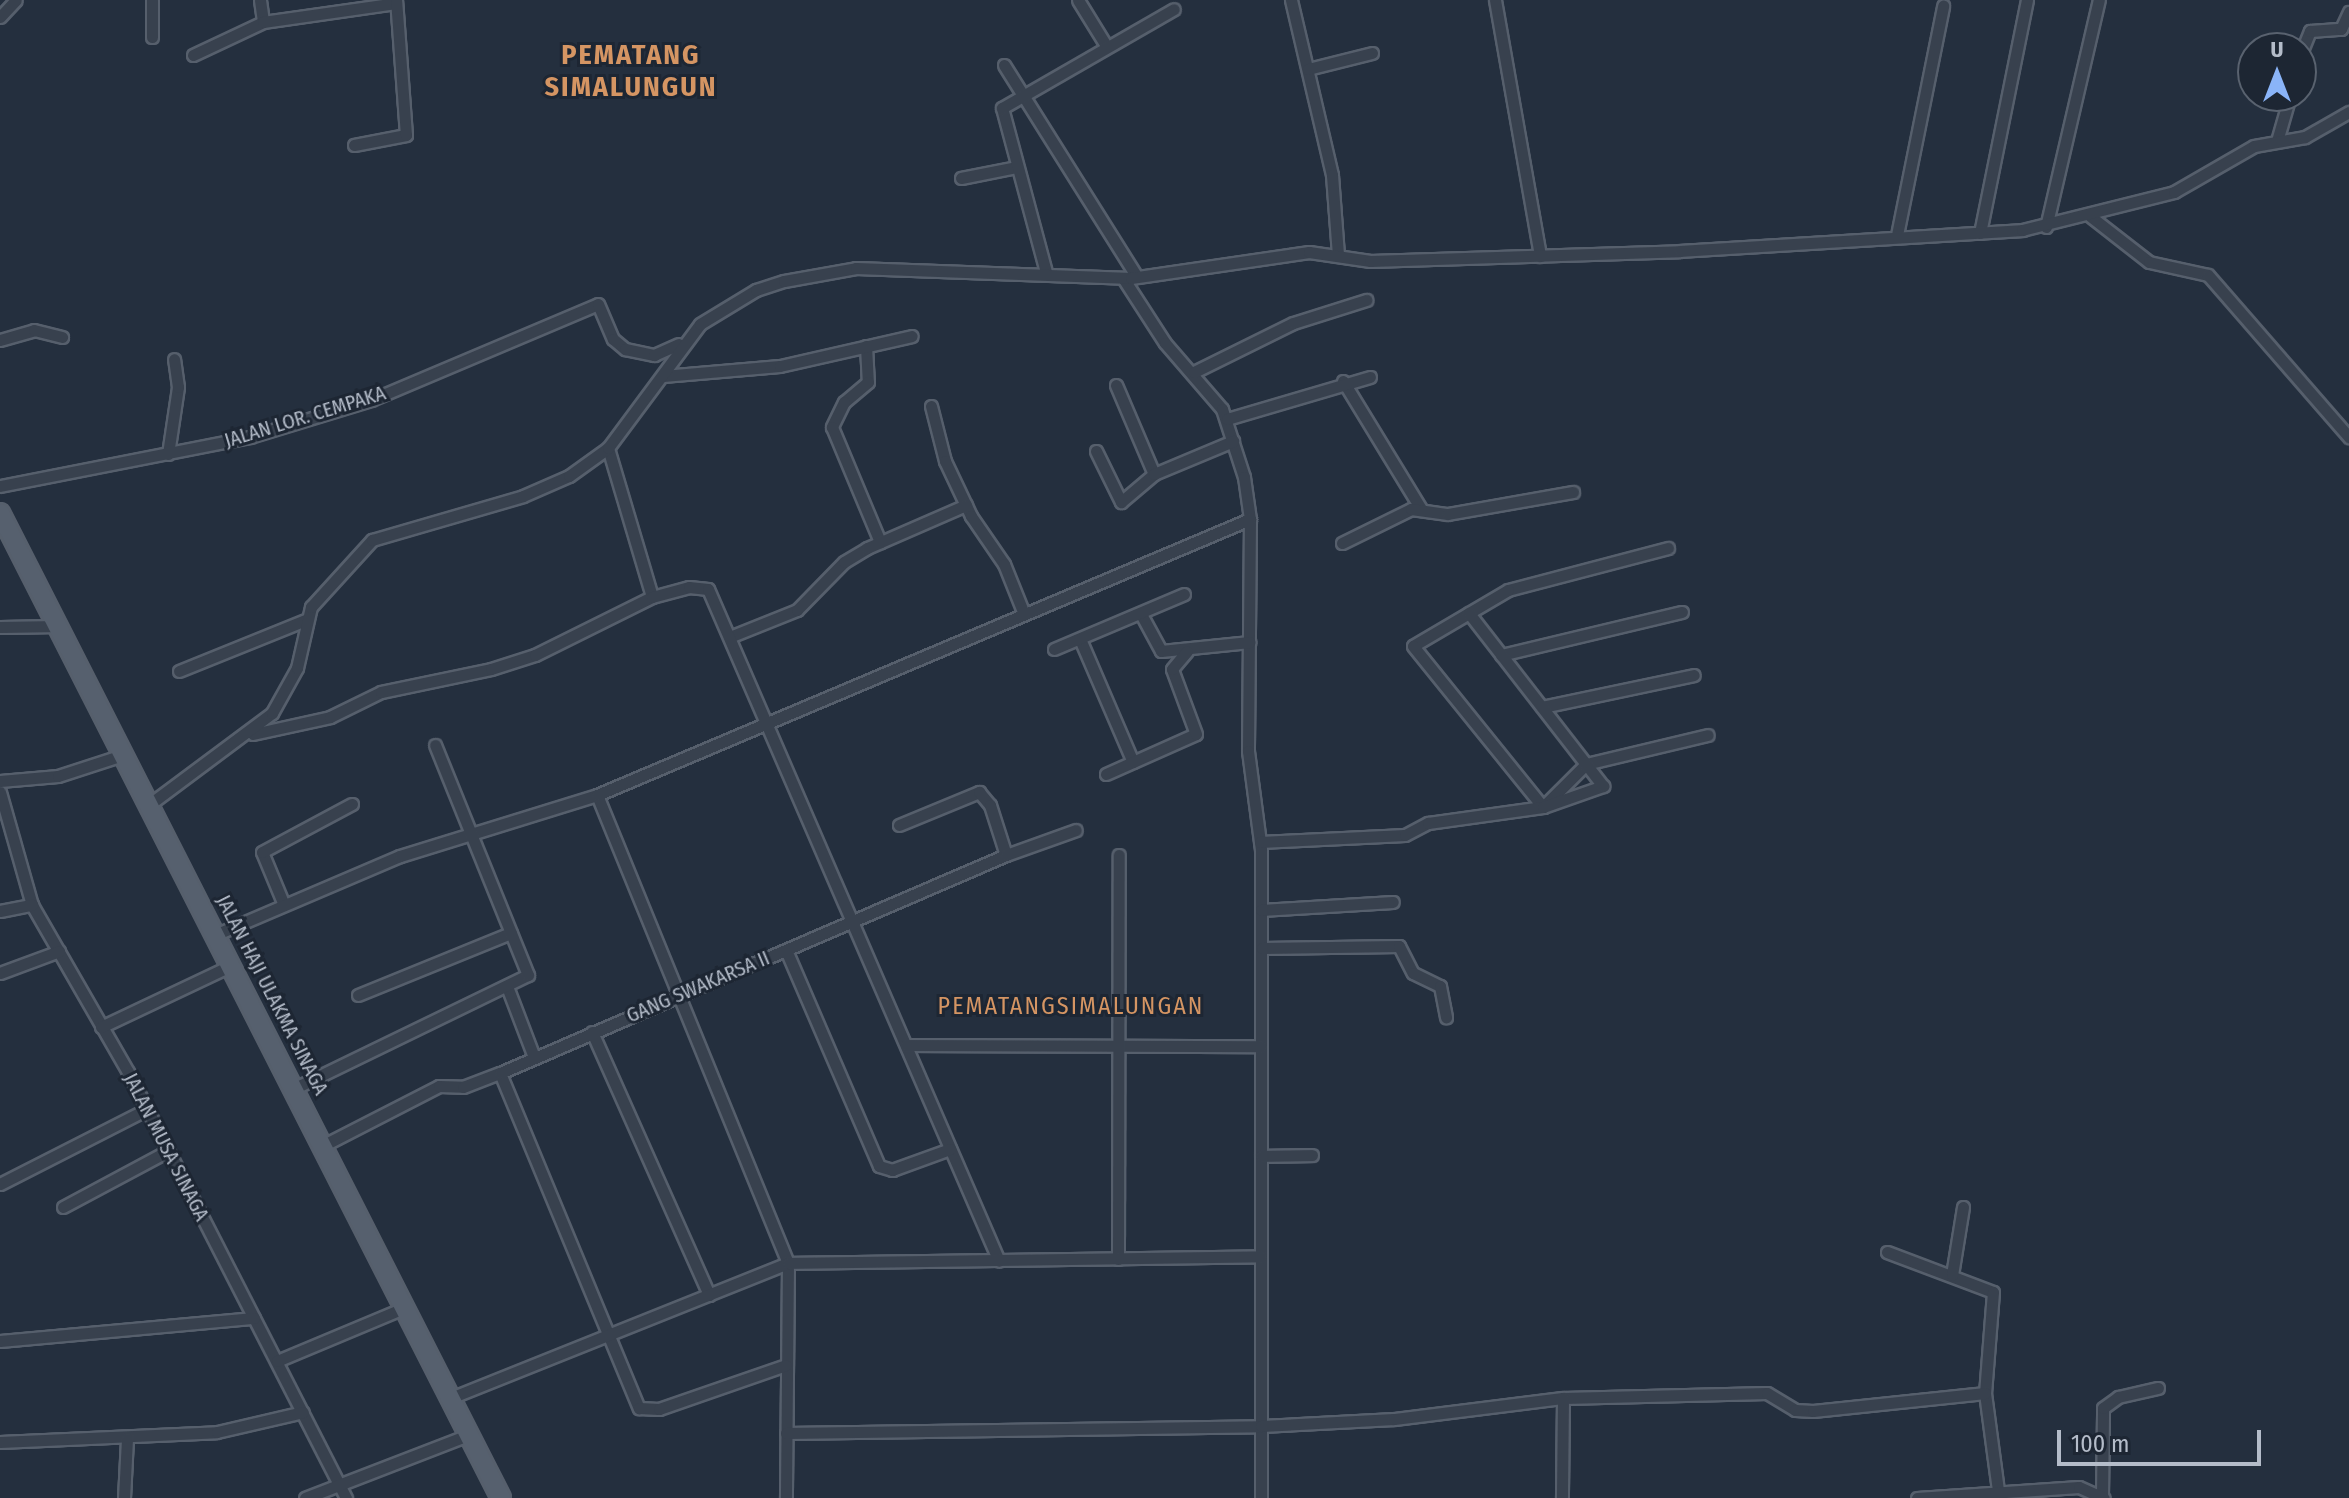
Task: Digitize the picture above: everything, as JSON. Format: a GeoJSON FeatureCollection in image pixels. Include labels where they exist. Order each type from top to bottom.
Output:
{"type":"FeatureCollection","features":[{"type":"Feature","properties":{"kind":"main road","name":"JALAN HAJI ULAKMA SINAGA"},"geometry":{"type":"LineString","coordinates":[[0,513],[453,1397],[501,1498]]}},
{"type":"Feature","properties":{"kind":"street"},"geometry":{"type":"LineString","coordinates":[[0,17],[16,0]]}},
{"type":"Feature","properties":{"kind":"street"},"geometry":{"type":"LineString","coordinates":[[152,0],[152,37]]}},
{"type":"Feature","properties":{"kind":"street"},"geometry":{"type":"LineString","coordinates":[[260,0],[263,22]]}},
{"type":"Feature","properties":{"kind":"street"},"geometry":{"type":"LineString","coordinates":[[1078,0],[1107,47]]}},
{"type":"Feature","properties":{"kind":"street"},"geometry":{"type":"LineString","coordinates":[[1291,0],[1332,175],[1338,255]]}},
{"type":"Feature","properties":{"kind":"street"},"geometry":{"type":"LineString","coordinates":[[1495,0],[1540,256]]}},
{"type":"Feature","properties":{"kind":"street"},"geometry":{"type":"LineString","coordinates":[[1980,233],[2027,0]]}},
{"type":"Feature","properties":{"kind":"street"},"geometry":{"type":"LineString","coordinates":[[2046,227],[2099,0]]}},
{"type":"Feature","properties":{"kind":"street"},"geometry":{"type":"LineString","coordinates":[[193,55],[263,22],[396,1],[406,135],[354,145]]}},
{"type":"Feature","properties":{"kind":"street"},"geometry":{"type":"LineString","coordinates":[[1897,235],[1943,6]]}},
{"type":"Feature","properties":{"kind":"street"},"geometry":{"type":"LineString","coordinates":[[1046,272],[1002,108],[1174,9]]}},
{"type":"Feature","properties":{"kind":"street"},"geometry":{"type":"LineString","coordinates":[[2310,32],[2341,29],[2349,12]]}},
{"type":"Feature","properties":{"kind":"street"},"geometry":{"type":"LineString","coordinates":[[1308,69],[1372,53]]}},
{"type":"Feature","properties":{"kind":"street"},"geometry":{"type":"LineString","coordinates":[[1004,65],[1137,277]]}},
{"type":"Feature","properties":{"kind":"street"},"geometry":{"type":"LineString","coordinates":[[2277,141],[2285,112]]}},
{"type":"Feature","properties":{"kind":"street"},"geometry":{"type":"LineString","coordinates":[[150,804],[245,736],[286,694],[305,620],[319,595],[372,540],[534,492],[569,476],[608,448],[663,376],[683,341],[724,307],[756,290],[819,272],[856,268],[1046,272],[1123,278],[1266,255],[1338,255],[1370,261],[1540,256],[2046,227],[2174,192],[2244,150],[2305,137],[2349,112]]}},
{"type":"Feature","properties":{"kind":"street"},"geometry":{"type":"LineString","coordinates":[[961,178],[1016,167]]}},
{"type":"Feature","properties":{"kind":"street"},"geometry":{"type":"LineString","coordinates":[[2090,216],[2149,262],[2208,275],[2349,437]]}},
{"type":"Feature","properties":{"kind":"street"},"geometry":{"type":"LineString","coordinates":[[1123,278],[1165,343],[1194,372],[1227,419],[1250,519],[1248,751],[1260,842],[1262,948],[1261,1498]]}},
{"type":"Feature","properties":{"kind":"street"},"geometry":{"type":"LineString","coordinates":[[1194,372],[1293,323],[1366,300]]}},
{"type":"Feature","properties":{"kind":"street","name":"JALAN LOR. CEMPAKA"},"geometry":{"type":"LineString","coordinates":[[0,486],[250,437],[371,400],[598,304],[613,339],[625,349],[654,355],[683,341]]}},
{"type":"Feature","properties":{"kind":"street"},"geometry":{"type":"LineString","coordinates":[[0,340],[34,330],[62,337]]}},
{"type":"Feature","properties":{"kind":"street"},"geometry":{"type":"LineString","coordinates":[[663,376],[780,366],[912,336]]}},
{"type":"Feature","properties":{"kind":"street"},"geometry":{"type":"LineString","coordinates":[[866,346],[868,382],[844,402],[832,427],[880,542]]}},
{"type":"Feature","properties":{"kind":"street"},"geometry":{"type":"LineString","coordinates":[[168,454],[178,387],[174,359]]}},
{"type":"Feature","properties":{"kind":"street"},"geometry":{"type":"LineString","coordinates":[[1227,419],[1343,381],[1370,377]]}},
{"type":"Feature","properties":{"kind":"street"},"geometry":{"type":"LineString","coordinates":[[1343,381],[1421,509]]}},
{"type":"Feature","properties":{"kind":"street"},"geometry":{"type":"LineString","coordinates":[[1116,385],[1154,474]]}},
{"type":"Feature","properties":{"kind":"street"},"geometry":{"type":"LineString","coordinates":[[931,406],[945,461],[966,505],[1004,564],[1024,614]]}},
{"type":"Feature","properties":{"kind":"street"},"geometry":{"type":"LineString","coordinates":[[1096,451],[1121,502],[1154,474],[1233,441]]}},
{"type":"Feature","properties":{"kind":"street"},"geometry":{"type":"LineString","coordinates":[[608,448],[652,597]]}},
{"type":"Feature","properties":{"kind":"street"},"geometry":{"type":"LineString","coordinates":[[1342,543],[1402,511],[1421,509],[1448,514],[1573,492]]}},
{"type":"Feature","properties":{"kind":"street"},"geometry":{"type":"LineString","coordinates":[[732,636],[797,610],[844,562],[880,542],[966,505]]}},
{"type":"Feature","properties":{"kind":"street"},"geometry":{"type":"LineString","coordinates":[[217,934],[400,856],[597,795],[1250,519]]}},
{"type":"Feature","properties":{"kind":"street"},"geometry":{"type":"LineString","coordinates":[[1543,807],[1413,646],[1508,590],[1668,548]]}},
{"type":"Feature","properties":{"kind":"street"},"geometry":{"type":"LineString","coordinates":[[245,736],[330,717],[381,692],[535,655],[652,597],[701,586],[732,636],[999,1261]]}},
{"type":"Feature","properties":{"kind":"street"},"geometry":{"type":"LineString","coordinates":[[1054,649],[1184,594]]}},
{"type":"Feature","properties":{"kind":"street"},"geometry":{"type":"LineString","coordinates":[[1501,655],[1682,612]]}},
{"type":"Feature","properties":{"kind":"street"},"geometry":{"type":"LineString","coordinates":[[1260,842],[1405,835],[1428,823],[1543,807],[1603,786],[1469,613]]}},
{"type":"Feature","properties":{"kind":"street"},"geometry":{"type":"LineString","coordinates":[[1141,614],[1161,651],[1187,651],[1250,642]]}},
{"type":"Feature","properties":{"kind":"street"},"geometry":{"type":"LineString","coordinates":[[179,671],[305,620]]}},
{"type":"Feature","properties":{"kind":"street"},"geometry":{"type":"LineString","coordinates":[[0,627],[59,626]]}},
{"type":"Feature","properties":{"kind":"street"},"geometry":{"type":"LineString","coordinates":[[1080,639],[1133,762]]}},
{"type":"Feature","properties":{"kind":"street"},"geometry":{"type":"LineString","coordinates":[[1106,774],[1196,734],[1172,669],[1187,651]]}},
{"type":"Feature","properties":{"kind":"street"},"geometry":{"type":"LineString","coordinates":[[1542,707],[1694,675]]}},
{"type":"Feature","properties":{"kind":"street"},"geometry":{"type":"LineString","coordinates":[[1543,807],[1586,764],[1708,735]]}},
{"type":"Feature","properties":{"kind":"street"},"geometry":{"type":"LineString","coordinates":[[295,1088],[508,989],[528,975],[473,832],[435,745]]}},
{"type":"Feature","properties":{"kind":"street"},"geometry":{"type":"LineString","coordinates":[[0,781],[58,776],[123,755]]}},
{"type":"Feature","properties":{"kind":"street","name":"JALAN MUSA SINAGA"},"geometry":{"type":"LineString","coordinates":[[0,792],[32,905],[147,1109],[343,1492]]}},
{"type":"Feature","properties":{"kind":"street"},"geometry":{"type":"LineString","coordinates":[[899,825],[979,792],[990,805],[1006,855]]}},
{"type":"Feature","properties":{"kind":"street"},"geometry":{"type":"LineString","coordinates":[[597,795],[682,995],[788,1263],[786,1498]]}},
{"type":"Feature","properties":{"kind":"street"},"geometry":{"type":"LineString","coordinates":[[284,905],[262,852],[352,804]]}},
{"type":"Feature","properties":{"kind":"street","name":"GANG SWAKARSA II"},"geometry":{"type":"LineString","coordinates":[[324,1145],[439,1086],[463,1087],[500,1073],[1006,855],[1076,830]]}},
{"type":"Feature","properties":{"kind":"street"},"geometry":{"type":"LineString","coordinates":[[1118,1259],[1119,855]]}},
{"type":"Feature","properties":{"kind":"street"},"geometry":{"type":"LineString","coordinates":[[1261,910],[1393,902]]}},
{"type":"Feature","properties":{"kind":"street"},"geometry":{"type":"LineString","coordinates":[[0,911],[32,905]]}},
{"type":"Feature","properties":{"kind":"street"},"geometry":{"type":"LineString","coordinates":[[358,995],[511,933]]}},
{"type":"Feature","properties":{"kind":"street"},"geometry":{"type":"LineString","coordinates":[[1262,948],[1399,946],[1413,973],[1440,986],[1446,1017]]}},
{"type":"Feature","properties":{"kind":"street"},"geometry":{"type":"LineString","coordinates":[[786,950],[879,1166],[892,1170],[950,1149]]}},
{"type":"Feature","properties":{"kind":"street"},"geometry":{"type":"LineString","coordinates":[[0,973],[59,951]]}},
{"type":"Feature","properties":{"kind":"street"},"geometry":{"type":"LineString","coordinates":[[101,1027],[232,965]]}},
{"type":"Feature","properties":{"kind":"street"},"geometry":{"type":"LineString","coordinates":[[508,989],[534,1057]]}},
{"type":"Feature","properties":{"kind":"street"},"geometry":{"type":"LineString","coordinates":[[592,1032],[709,1295]]}},
{"type":"Feature","properties":{"kind":"street"},"geometry":{"type":"LineString","coordinates":[[906,1045],[1261,1046]]}},
{"type":"Feature","properties":{"kind":"street"},"geometry":{"type":"LineString","coordinates":[[500,1073],[608,1335],[643,1411],[786,1365]]}},
{"type":"Feature","properties":{"kind":"street"},"geometry":{"type":"LineString","coordinates":[[0,1184],[147,1109]]}},
{"type":"Feature","properties":{"kind":"street"},"geometry":{"type":"LineString","coordinates":[[63,1207],[168,1151]]}},
{"type":"Feature","properties":{"kind":"street"},"geometry":{"type":"LineString","coordinates":[[1261,1156],[1312,1155]]}},
{"type":"Feature","properties":{"kind":"street"},"geometry":{"type":"LineString","coordinates":[[1952,1275],[1963,1207]]}},
{"type":"Feature","properties":{"kind":"street"},"geometry":{"type":"LineString","coordinates":[[1887,1252],[1993,1292],[1985,1393],[1999,1495]]}},
{"type":"Feature","properties":{"kind":"street"},"geometry":{"type":"LineString","coordinates":[[453,1397],[788,1263],[1261,1256]]}},
{"type":"Feature","properties":{"kind":"street"},"geometry":{"type":"LineString","coordinates":[[277,1361],[406,1307]]}},
{"type":"Feature","properties":{"kind":"street"},"geometry":{"type":"LineString","coordinates":[[0,1341],[254,1318]]}},
{"type":"Feature","properties":{"kind":"street"},"geometry":{"type":"LineString","coordinates":[[1917,1498],[1999,1495],[2079,1487],[2103,1497],[2103,1408],[2118,1397],[2158,1388]]}},
{"type":"Feature","properties":{"kind":"street"},"geometry":{"type":"LineString","coordinates":[[786,1433],[1261,1426],[1394,1419],[1563,1398],[1767,1393],[1795,1410],[1813,1411],[1985,1393]]}},
{"type":"Feature","properties":{"kind":"street"},"geometry":{"type":"LineString","coordinates":[[1562,1498],[1563,1398]]}},
{"type":"Feature","properties":{"kind":"street"},"geometry":{"type":"LineString","coordinates":[[0,1442],[100,1434],[127,1438],[241,1429],[303,1412]]}},
{"type":"Feature","properties":{"kind":"street"},"geometry":{"type":"LineString","coordinates":[[305,1498],[343,1492],[471,1434]]}},
{"type":"Feature","properties":{"kind":"street"},"geometry":{"type":"LineString","coordinates":[[124,1498],[127,1438]]}},
{"type":"Feature","properties":{"kind":"district","name":"PEMATANG SIMALUNGUN"},"geometry":{"type":"Point","coordinates":[631,71]}},
{"type":"Feature","properties":{"kind":"district","name":"PEMATANGSIMALUNGAN"},"geometry":{"type":"Point","coordinates":[1071,1007]}}]}
